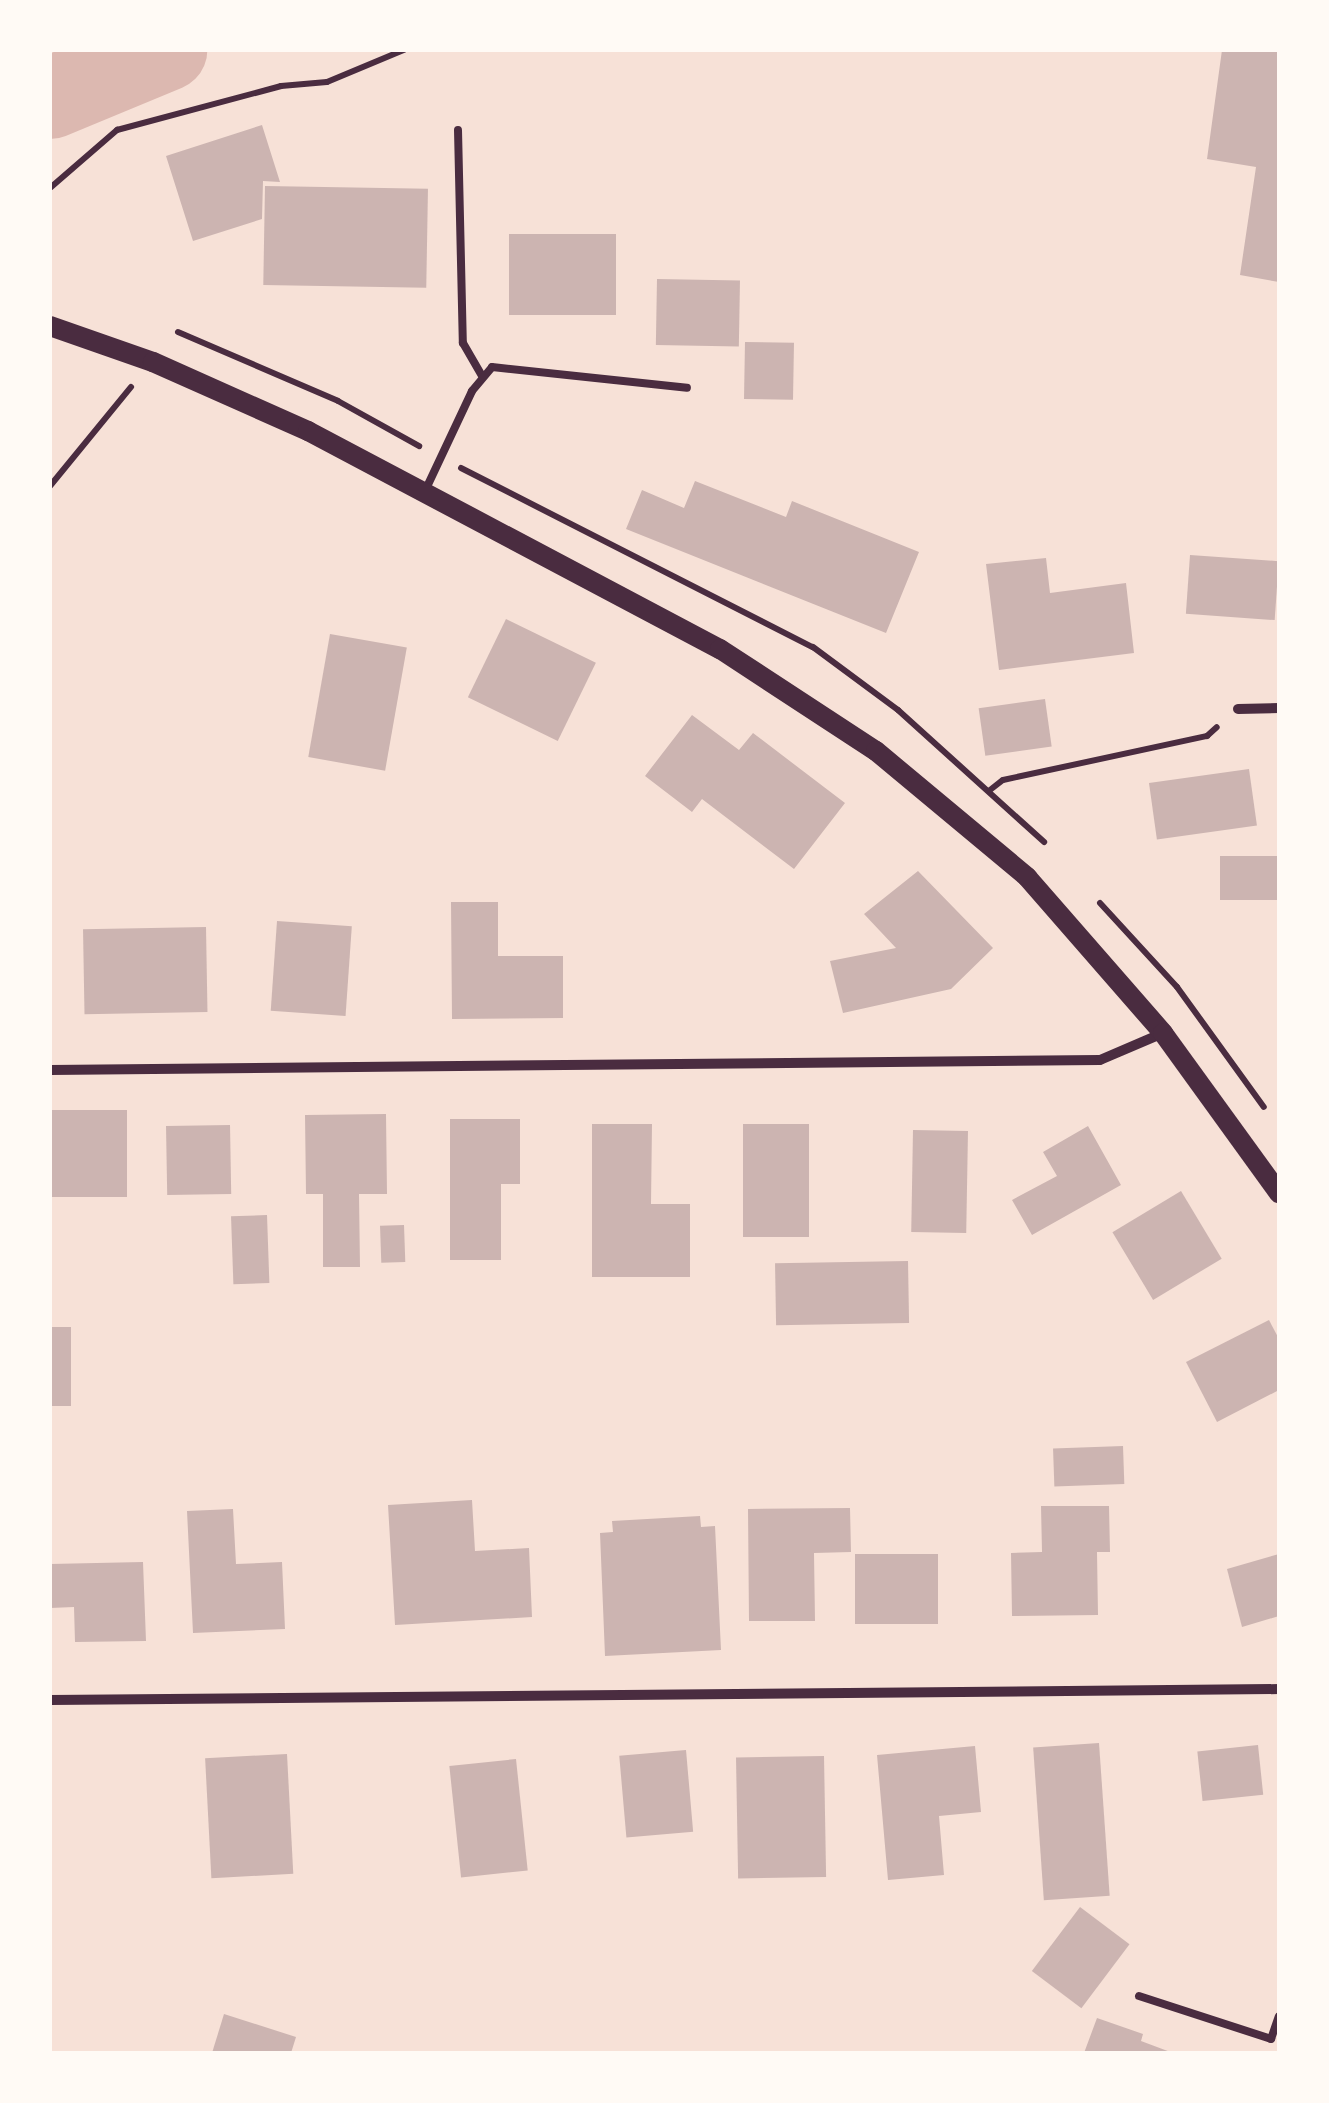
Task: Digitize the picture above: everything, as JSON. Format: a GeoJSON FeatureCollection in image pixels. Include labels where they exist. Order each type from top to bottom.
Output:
{"type":"FeatureCollection","features":[{"type":"Feature","properties":{"kind":"main road"},"geometry":{"type":"LineString","coordinates":[[50,326],[152,362],[425,492],[720,649],[912,777],[1027,878],[1163,1033],[1279,1193]]}},
{"type":"Feature","properties":{"kind":"street"},"geometry":{"type":"LineString","coordinates":[[1238,709],[1279,708]]}},
{"type":"Feature","properties":{"kind":"street"},"geometry":{"type":"LineString","coordinates":[[50,1070],[1100,1060],[1163,1033]]}},
{"type":"Feature","properties":{"kind":"street"},"geometry":{"type":"LineString","coordinates":[[50,1700],[1279,1689]]}},
{"type":"Feature","properties":{"kind":"lane"},"geometry":{"type":"LineString","coordinates":[[458,130],[462,344],[483,378]]}},
{"type":"Feature","properties":{"kind":"lane"},"geometry":{"type":"LineString","coordinates":[[425,492],[492,366],[687,388]]}},
{"type":"Feature","properties":{"kind":"lane"},"geometry":{"type":"LineString","coordinates":[[1138,1996],[1270,2040],[1279,2016]]}},
{"type":"Feature","properties":{"kind":"path"},"geometry":{"type":"LineString","coordinates":[[50,188],[117,130],[282,86],[327,82],[404,50]]}},
{"type":"Feature","properties":{"kind":"path"},"geometry":{"type":"LineString","coordinates":[[50,486],[152,362]]}},
{"type":"Feature","properties":{"kind":"path"},"geometry":{"type":"LineString","coordinates":[[990,790],[1003,780],[1207,736],[1238,709]]}},
{"type":"Feature","properties":{"kind":"building"},"geometry":{"type":"Polygon","coordinates":[[[1222,50],[1279,50],[1279,282],[1240,275],[1256,167],[1207,159],[1222,50]]]}},
{"type":"Feature","properties":{"kind":"building"},"geometry":{"type":"Polygon","coordinates":[[[262,125],[280,182],[263,181],[262,219],[193,241],[166,156],[262,125]]]}},
{"type":"Feature","properties":{"kind":"building"},"geometry":{"type":"Polygon","coordinates":[[[265,186],[428,189],[426,288],[263,285],[265,186]]]}},
{"type":"Feature","properties":{"kind":"building"},"geometry":{"type":"Polygon","coordinates":[[[509,234],[616,234],[616,315],[509,315],[509,234]]]}},
{"type":"Feature","properties":{"kind":"building"},"geometry":{"type":"Polygon","coordinates":[[[657,279],[740,280],[739,346],[656,345],[657,279]]]}},
{"type":"Feature","properties":{"kind":"building"},"geometry":{"type":"Polygon","coordinates":[[[745,342],[794,343],[793,400],[744,399],[745,342]]]}},
{"type":"Feature","properties":{"kind":"building"},"geometry":{"type":"Polygon","coordinates":[[[695,481],[786,517],[792,501],[919,552],[886,633],[626,529],[642,490],[684,508],[695,481]]]}},
{"type":"Feature","properties":{"kind":"building"},"geometry":{"type":"Polygon","coordinates":[[[1190,555],[1279,561],[1275,620],[1186,614],[1190,555]]]}},
{"type":"Feature","properties":{"kind":"building"},"geometry":{"type":"Polygon","coordinates":[[[1046,558],[1050,593],[1126,583],[1134,653],[999,670],[986,564],[1046,558]]]}},
{"type":"Feature","properties":{"kind":"building"},"geometry":{"type":"Polygon","coordinates":[[[506,619],[596,663],[558,741],[468,697],[506,619]]]}},
{"type":"Feature","properties":{"kind":"building"},"geometry":{"type":"Polygon","coordinates":[[[330,634],[407,648],[385,771],[308,757],[330,634]]]}},
{"type":"Feature","properties":{"kind":"building"},"geometry":{"type":"Polygon","coordinates":[[[1045,699],[1052,747],[985,756],[979,708],[1045,699]]]}},
{"type":"Feature","properties":{"kind":"building"},"geometry":{"type":"Polygon","coordinates":[[[692,715],[739,750],[753,733],[845,803],[794,869],[702,799],[692,812],[645,776],[692,715]]]}},
{"type":"Feature","properties":{"kind":"building"},"geometry":{"type":"Polygon","coordinates":[[[1249,769],[1257,825],[1157,840],[1149,783],[1249,769]]]}},
{"type":"Feature","properties":{"kind":"building"},"geometry":{"type":"Polygon","coordinates":[[[1220,856],[1279,856],[1279,900],[1220,900],[1220,856]]]}},
{"type":"Feature","properties":{"kind":"building"},"geometry":{"type":"Polygon","coordinates":[[[918,871],[993,948],[951,989],[843,1013],[830,961],[896,948],[864,914],[918,871]]]}},
{"type":"Feature","properties":{"kind":"building"},"geometry":{"type":"Polygon","coordinates":[[[451,902],[498,902],[498,956],[563,956],[563,1018],[452,1019],[451,902]]]}},
{"type":"Feature","properties":{"kind":"building"},"geometry":{"type":"Polygon","coordinates":[[[277,921],[352,926],[346,1016],[271,1011],[277,921]]]}},
{"type":"Feature","properties":{"kind":"building"},"geometry":{"type":"Polygon","coordinates":[[[206,927],[207,1012],[85,1014],[83,929],[206,927]]]}},
{"type":"Feature","properties":{"kind":"building"},"geometry":{"type":"Polygon","coordinates":[[[50,1110],[127,1110],[127,1197],[50,1197],[50,1110]]]}},
{"type":"Feature","properties":{"kind":"building"},"geometry":{"type":"Polygon","coordinates":[[[386,1114],[387,1194],[359,1194],[360,1267],[323,1267],[323,1194],[306,1194],[305,1115],[386,1114]]]}},
{"type":"Feature","properties":{"kind":"building"},"geometry":{"type":"Polygon","coordinates":[[[450,1119],[520,1119],[520,1184],[501,1184],[501,1260],[450,1260],[450,1119]]]}},
{"type":"Feature","properties":{"kind":"building"},"geometry":{"type":"Polygon","coordinates":[[[592,1124],[652,1124],[651,1204],[690,1204],[690,1277],[592,1277],[592,1124]]]}},
{"type":"Feature","properties":{"kind":"building"},"geometry":{"type":"Polygon","coordinates":[[[743,1124],[809,1124],[809,1237],[743,1237],[743,1124]]]}},
{"type":"Feature","properties":{"kind":"building"},"geometry":{"type":"Polygon","coordinates":[[[230,1125],[231,1194],[167,1195],[166,1126],[230,1125]]]}},
{"type":"Feature","properties":{"kind":"building"},"geometry":{"type":"Polygon","coordinates":[[[1088,1126],[1121,1185],[1032,1235],[1012,1200],[1057,1176],[1043,1152],[1088,1126]]]}},
{"type":"Feature","properties":{"kind":"building"},"geometry":{"type":"Polygon","coordinates":[[[913,1130],[968,1131],[966,1233],[911,1232],[913,1130]]]}},
{"type":"Feature","properties":{"kind":"building"},"geometry":{"type":"Polygon","coordinates":[[[1181,1191],[1222,1259],[1153,1300],[1112,1232],[1181,1191]]]}},
{"type":"Feature","properties":{"kind":"building"},"geometry":{"type":"Polygon","coordinates":[[[267,1215],[269,1283],[233,1284],[231,1216],[267,1215]]]}},
{"type":"Feature","properties":{"kind":"building"},"geometry":{"type":"Polygon","coordinates":[[[404,1225],[405,1262],[381,1263],[380,1226],[404,1225]]]}},
{"type":"Feature","properties":{"kind":"building"},"geometry":{"type":"Polygon","coordinates":[[[908,1261],[909,1323],[776,1325],[775,1263],[908,1261]]]}},
{"type":"Feature","properties":{"kind":"building"},"geometry":{"type":"Polygon","coordinates":[[[1269,1320],[1279,1339],[1279,1390],[1217,1422],[1186,1362],[1269,1320]]]}},
{"type":"Feature","properties":{"kind":"building"},"geometry":{"type":"Polygon","coordinates":[[[50,1327],[71,1327],[71,1406],[50,1406],[50,1327]]]}},
{"type":"Feature","properties":{"kind":"building"},"geometry":{"type":"Polygon","coordinates":[[[1123,1446],[1124,1484],[1054,1486],[1053,1448],[1123,1446]]]}},
{"type":"Feature","properties":{"kind":"building"},"geometry":{"type":"Polygon","coordinates":[[[472,1500],[475,1551],[529,1548],[532,1617],[395,1625],[388,1505],[472,1500]]]}},
{"type":"Feature","properties":{"kind":"building"},"geometry":{"type":"Polygon","coordinates":[[[1041,1506],[1109,1506],[1110,1552],[1097,1552],[1098,1615],[1012,1616],[1011,1553],[1042,1552],[1041,1506]]]}},
{"type":"Feature","properties":{"kind":"building"},"geometry":{"type":"Polygon","coordinates":[[[850,1508],[851,1552],[814,1553],[815,1621],[749,1621],[748,1509],[850,1508]]]}},
{"type":"Feature","properties":{"kind":"building"},"geometry":{"type":"Polygon","coordinates":[[[233,1509],[236,1564],[282,1562],[285,1629],[193,1633],[187,1511],[233,1509]]]}},
{"type":"Feature","properties":{"kind":"building"},"geometry":{"type":"Polygon","coordinates":[[[700,1516],[701,1527],[715,1526],[721,1650],[605,1656],[600,1533],[613,1532],[612,1521],[700,1516]]]}},
{"type":"Feature","properties":{"kind":"building"},"geometry":{"type":"Polygon","coordinates":[[[855,1554],[938,1554],[938,1624],[855,1624],[855,1554]]]}},
{"type":"Feature","properties":{"kind":"building"},"geometry":{"type":"Polygon","coordinates":[[[1279,1554],[1279,1616],[1242,1627],[1227,1569],[1279,1554]]]}},
{"type":"Feature","properties":{"kind":"building"},"geometry":{"type":"Polygon","coordinates":[[[143,1562],[146,1641],[75,1642],[74,1607],[50,1608],[50,1564],[143,1562]]]}},
{"type":"Feature","properties":{"kind":"building"},"geometry":{"type":"Polygon","coordinates":[[[1099,1743],[1110,1896],[1044,1900],[1033,1748],[1099,1743]]]}},
{"type":"Feature","properties":{"kind":"building"},"geometry":{"type":"Polygon","coordinates":[[[1258,1745],[1263,1795],[1203,1801],[1197,1751],[1258,1745]]]}},
{"type":"Feature","properties":{"kind":"building"},"geometry":{"type":"Polygon","coordinates":[[[975,1746],[981,1812],[939,1816],[944,1875],[888,1880],[877,1755],[975,1746]]]}},
{"type":"Feature","properties":{"kind":"building"},"geometry":{"type":"Polygon","coordinates":[[[686,1750],[693,1832],[626,1838],[619,1756],[686,1750]]]}},
{"type":"Feature","properties":{"kind":"building"},"geometry":{"type":"Polygon","coordinates":[[[287,1754],[293,1874],[211,1878],[205,1758],[287,1754]]]}},
{"type":"Feature","properties":{"kind":"building"},"geometry":{"type":"Polygon","coordinates":[[[824,1756],[826,1877],[738,1879],[736,1758],[824,1756]]]}},
{"type":"Feature","properties":{"kind":"building"},"geometry":{"type":"Polygon","coordinates":[[[516,1759],[528,1870],[461,1877],[449,1766],[516,1759]]]}},
{"type":"Feature","properties":{"kind":"building"},"geometry":{"type":"Polygon","coordinates":[[[1080,1907],[1130,1944],[1081,2008],[1032,1971],[1080,1907]]]}},
{"type":"Feature","properties":{"kind":"building"},"geometry":{"type":"Polygon","coordinates":[[[224,2014],[296,2037],[291,2053],[212,2053],[224,2014]]]}},
{"type":"Feature","properties":{"kind":"building"},"geometry":{"type":"Polygon","coordinates":[[[1097,2018],[1143,2034],[1141,2041],[1173,2053],[1084,2053],[1097,2018]]]}},
{"type":"Feature","properties":{"kind":"waterway"},"geometry":{"type":"LineString","coordinates":[[50,98],[166,50]]}}]}
